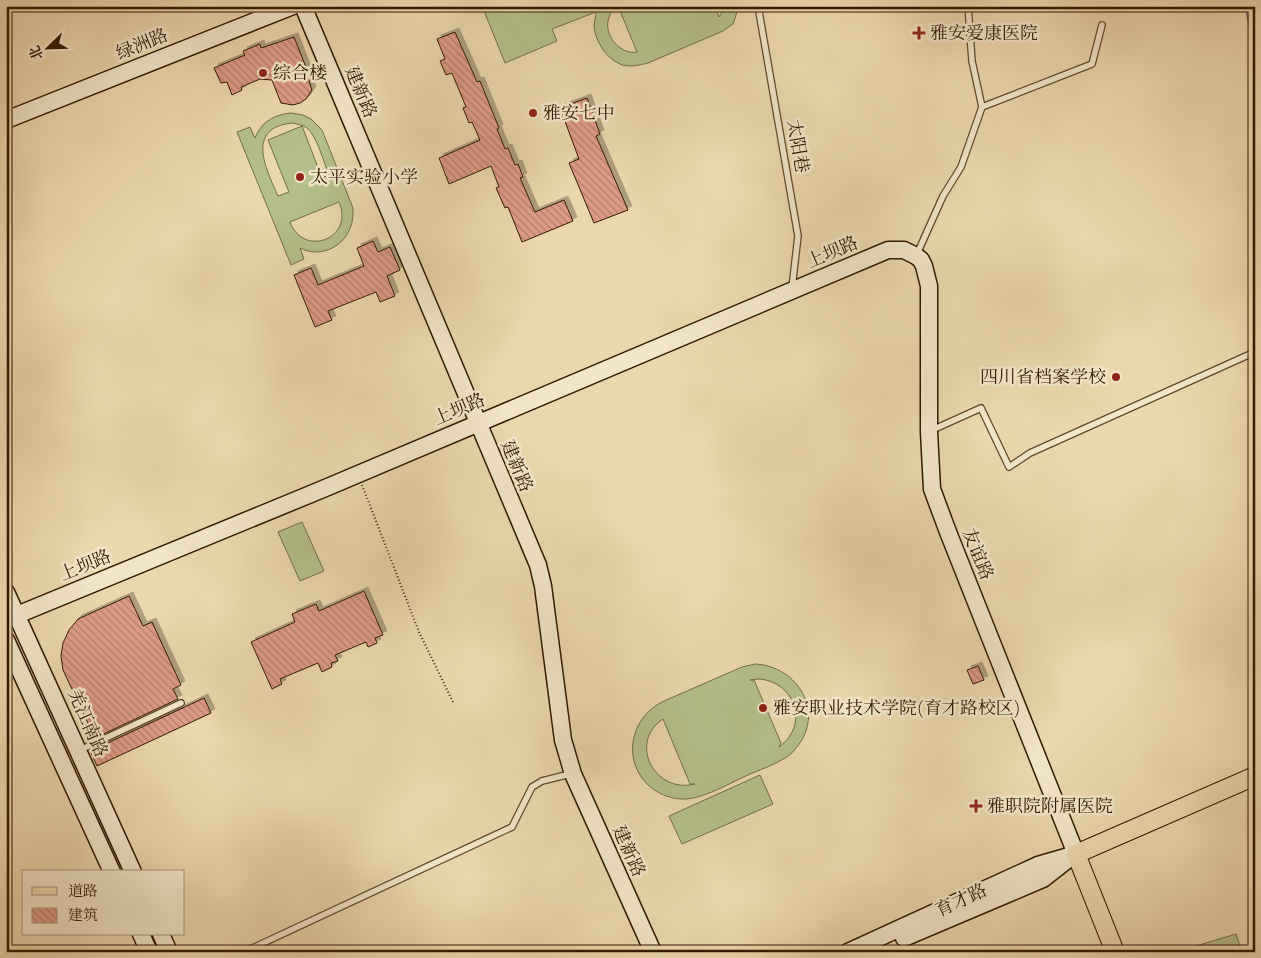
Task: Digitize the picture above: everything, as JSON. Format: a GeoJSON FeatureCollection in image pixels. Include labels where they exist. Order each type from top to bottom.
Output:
{"type":"FeatureCollection","features":[{"type":"Feature","properties":{"kind":"main road","name":"育才路"},"geometry":{"type":"LineString","coordinates":[[1076,854],[1255,776]]}},
{"type":"Feature","properties":{"kind":"main road"},"geometry":{"type":"LineString","coordinates":[[1076,854],[1115,952]]}},
{"type":"Feature","properties":{"kind":"street","name":"绿洲路"},"geometry":{"type":"LineString","coordinates":[[6,120],[293,6]]}},
{"type":"Feature","properties":{"kind":"street","name":"建新路"},"geometry":{"type":"LineString","coordinates":[[303,6],[538,565],[543,586],[563,740],[573,774],[653,952]]}},
{"type":"Feature","properties":{"kind":"street","name":"上坝路"},"geometry":{"type":"LineString","coordinates":[[17,615],[358,474],[888,250],[904,250],[916,256]]}},
{"type":"Feature","properties":{"kind":"street","name":"友谊路"},"geometry":{"type":"LineString","coordinates":[[916,256],[924,266],[929,286],[929,432],[932,489],[1076,854]]}},
{"type":"Feature","properties":{"kind":"street","name":"羌江南路"},"geometry":{"type":"LineString","coordinates":[[6,592],[132,870]]}},
{"type":"Feature","properties":{"kind":"street"},"geometry":{"type":"LineString","coordinates":[[6,640],[111,870]]}},
{"type":"Feature","properties":{"kind":"street","name":"育才路"},"geometry":{"type":"LineString","coordinates":[[848,952],[873,946],[1043,879],[1076,854]]}},
{"type":"Feature","properties":{"kind":"street"},"geometry":{"type":"LineString","coordinates":[[142,936],[149,952]]}},
{"type":"Feature","properties":{"kind":"street"},"geometry":{"type":"LineString","coordinates":[[162,936],[169,952]]}},
{"type":"Feature","properties":{"kind":"lane","name":"太阳巷"},"geometry":{"type":"LineString","coordinates":[[758,6],[798,236],[791,291]]}},
{"type":"Feature","properties":{"kind":"lane"},"geometry":{"type":"LineString","coordinates":[[916,256],[944,196],[962,167],[982,107],[972,61],[968,6]]}},
{"type":"Feature","properties":{"kind":"lane"},"geometry":{"type":"LineString","coordinates":[[982,107],[1092,64],[1102,25]]}},
{"type":"Feature","properties":{"kind":"lane"},"geometry":{"type":"LineString","coordinates":[[929,432],[981,408],[1009,467],[1030,453],[1255,352]]}},
{"type":"Feature","properties":{"kind":"lane"},"geometry":{"type":"LineString","coordinates":[[78,750],[181,703]]}},
{"type":"Feature","properties":{"kind":"lane"},"geometry":{"type":"LineString","coordinates":[[244,952],[512,827],[532,787],[542,781],[573,774]]}},
{"type":"Feature","properties":{"kind":"path"},"geometry":{"type":"LineString","coordinates":[[358,474],[419,632],[453,702]]}},
{"type":"Feature","properties":{"kind":"green space"},"geometry":{"type":"Polygon","coordinates":[[[482,6],[543,6],[546,13],[561,6],[614,6],[608,21],[609,33],[612,39],[615,44],[625,51],[637,52],[618,6],[715,6],[719,17],[726,6],[739,6],[733,24],[723,31],[648,63],[630,66],[623,65],[610,58],[602,49],[594,27],[596,12],[552,29],[557,41],[505,63],[482,6]]]}},
{"type":"Feature","properties":{"kind":"green space"},"geometry":{"type":"Polygon","coordinates":[[[285,114],[303,115],[311,119],[322,130],[353,208],[351,226],[342,241],[336,246],[322,251],[307,251],[300,248],[304,259],[291,265],[237,132],[250,127],[255,138],[265,123],[274,117],[285,114]],[[292,123],[277,126],[268,133],[264,141],[265,162],[278,196],[289,192],[268,140],[302,126],[322,178],[329,175],[311,132],[304,126],[292,123]],[[339,202],[290,222],[296,233],[305,239],[315,241],[325,239],[334,234],[340,226],[342,215],[339,202]]]}},
{"type":"Feature","properties":{"kind":"green space"},"geometry":{"type":"Polygon","coordinates":[[[302,522],[324,571],[300,581],[278,532],[302,522]]]}},
{"type":"Feature","properties":{"kind":"green space"},"geometry":{"type":"Polygon","coordinates":[[[755,664],[770,667],[784,673],[795,682],[803,694],[808,707],[808,720],[805,734],[796,748],[777,763],[695,798],[681,799],[670,797],[650,787],[638,772],[634,761],[633,749],[634,737],[638,726],[645,716],[653,707],[664,701],[742,667],[755,664]],[[758,679],[750,680],[754,680],[781,743],[779,747],[789,738],[794,727],[796,716],[794,706],[789,696],[781,687],[758,679]],[[663,719],[653,729],[647,740],[650,764],[658,774],[668,781],[680,785],[695,784],[690,784],[663,719]]]}},
{"type":"Feature","properties":{"kind":"green space"},"geometry":{"type":"Polygon","coordinates":[[[760,775],[773,804],[682,844],[669,816],[760,775]]]}},
{"type":"Feature","properties":{"kind":"green space"},"geometry":{"type":"Polygon","coordinates":[[[1236,934],[1242,952],[1191,952],[1196,946],[1236,934]]]}},
{"type":"Feature","properties":{"kind":"water"},"geometry":{"type":"Polygon","coordinates":[[[1245,6],[1255,6],[1255,56],[1245,6]]]}},
{"type":"Feature","properties":{"kind":"building"},"geometry":{"type":"Polygon","coordinates":[[[455,32],[477,82],[480,81],[499,128],[497,129],[505,149],[508,148],[515,165],[518,164],[523,177],[520,178],[535,212],[564,200],[573,221],[522,242],[508,207],[505,208],[496,188],[499,187],[491,166],[449,184],[439,158],[480,140],[472,122],[469,123],[463,108],[466,107],[452,73],[446,75],[440,61],[445,59],[437,39],[455,32]]]}},
{"type":"Feature","properties":{"kind":"building","name":"综合楼"},"geometry":{"type":"Polygon","coordinates":[[[294,37],[311,80],[309,81],[312,90],[306,99],[300,103],[293,105],[281,103],[272,80],[260,79],[241,87],[242,90],[232,95],[227,82],[221,83],[214,68],[245,55],[243,51],[260,44],[261,48],[294,37]]]}},
{"type":"Feature","properties":{"kind":"building"},"geometry":{"type":"Polygon","coordinates":[[[587,98],[600,134],[596,136],[628,210],[594,223],[569,163],[579,159],[560,108],[587,98]]]}},
{"type":"Feature","properties":{"kind":"building"},"geometry":{"type":"Polygon","coordinates":[[[373,241],[378,252],[390,247],[400,270],[387,276],[395,296],[380,302],[376,292],[328,311],[332,320],[315,327],[294,275],[311,268],[318,285],[364,266],[357,248],[373,241]]]}},
{"type":"Feature","properties":{"kind":"building"},"geometry":{"type":"Polygon","coordinates":[[[364,591],[383,635],[375,638],[377,643],[368,647],[366,642],[335,655],[338,661],[331,663],[332,667],[322,672],[318,663],[280,679],[282,684],[272,689],[251,642],[295,622],[292,614],[316,604],[319,611],[364,591]]]}},
{"type":"Feature","properties":{"kind":"building"},"geometry":{"type":"Polygon","coordinates":[[[129,596],[143,626],[152,622],[181,685],[173,689],[178,699],[95,738],[63,670],[61,656],[63,643],[69,630],[78,619],[129,596]]]}},
{"type":"Feature","properties":{"kind":"building"},"geometry":{"type":"Polygon","coordinates":[[[978,666],[984,680],[973,684],[967,670],[978,666]]]}},
{"type":"Feature","properties":{"kind":"building"},"geometry":{"type":"Polygon","coordinates":[[[204,698],[211,713],[97,766],[91,753],[100,749],[99,747],[204,698]]]}},
{"type":"Feature","properties":{"kind":"place","name":"雅安爱康医院"},"geometry":{"type":"Point","coordinates":[919,33]}},
{"type":"Feature","properties":{"kind":"place","name":"综合楼"},"geometry":{"type":"Point","coordinates":[263,73]}},
{"type":"Feature","properties":{"kind":"place","name":"雅安七中"},"geometry":{"type":"Point","coordinates":[533,113]}},
{"type":"Feature","properties":{"kind":"place","name":"太平实验小学"},"geometry":{"type":"Point","coordinates":[300,177]}},
{"type":"Feature","properties":{"kind":"place","name":"四川省档案学校"},"geometry":{"type":"Point","coordinates":[1116,377]}},
{"type":"Feature","properties":{"kind":"place","name":"雅安职业技术学院(育才路校区)"},"geometry":{"type":"Point","coordinates":[763,708]}},
{"type":"Feature","properties":{"kind":"place","name":"雅职院附属医院"},"geometry":{"type":"Point","coordinates":[976,806]}}]}
